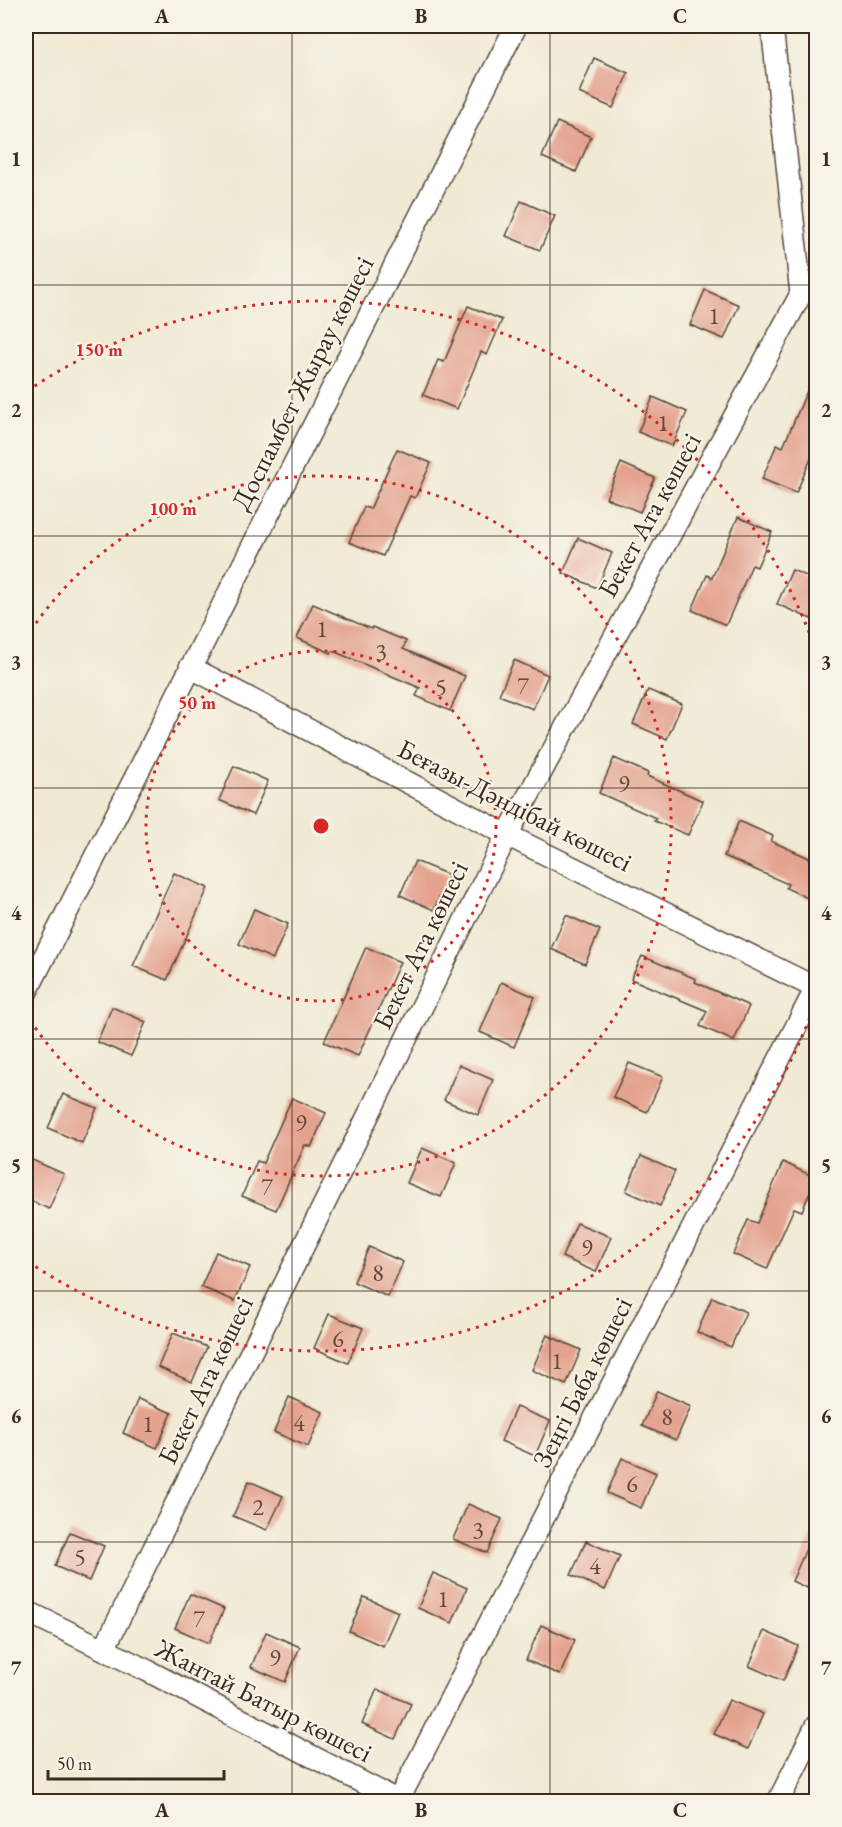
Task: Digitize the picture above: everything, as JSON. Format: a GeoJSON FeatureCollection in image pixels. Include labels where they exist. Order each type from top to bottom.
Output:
{"type":"FeatureCollection","features":[{"type":"Feature","properties":{"kind":"street","name":"Доспамбет Жырау көшесі"},"geometry":{"type":"LineString","coordinates":[[26,993],[189,667],[516,26]]}},
{"type":"Feature","properties":{"kind":"street"},"geometry":{"type":"LineString","coordinates":[[772,26],[809,289]]}},
{"type":"Feature","properties":{"kind":"street","name":"Бекет Ата көшесі"},"geometry":{"type":"LineString","coordinates":[[104,1649],[507,835],[809,289]]}},
{"type":"Feature","properties":{"kind":"street","name":"Беғазы-Дәндібай көшесі"},"geometry":{"type":"LineString","coordinates":[[189,667],[507,835],[816,988]]}},
{"type":"Feature","properties":{"kind":"street","name":"Зеңгі Баба көшесі"},"geometry":{"type":"LineString","coordinates":[[398,1802],[816,988]]}},
{"type":"Feature","properties":{"kind":"street","name":"Жантай Батыр көшесі"},"geometry":{"type":"LineString","coordinates":[[26,1611],[104,1649],[398,1802]]}},
{"type":"Feature","properties":{"kind":"street"},"geometry":{"type":"LineString","coordinates":[[778,1802],[816,1726]]}},
{"type":"Feature","properties":{"kind":"building"},"geometry":{"type":"Polygon","coordinates":[[[594,58],[628,73],[613,108],[579,93],[594,58]]]}},
{"type":"Feature","properties":{"kind":"building"},"geometry":{"type":"Polygon","coordinates":[[[557,122],[591,137],[576,172],[542,157],[557,122]]]}},
{"type":"Feature","properties":{"kind":"building"},"geometry":{"type":"Polygon","coordinates":[[[521,201],[555,216],[540,250],[506,236],[521,201]]]}},
{"type":"Feature","properties":{"kind":"building"},"geometry":{"type":"Polygon","coordinates":[[[705,290],[739,305],[724,339],[690,325],[705,290]]]}},
{"type":"Feature","properties":{"kind":"building"},"geometry":{"type":"Polygon","coordinates":[[[468,306],[502,320],[487,355],[481,352],[457,409],[423,395],[438,360],[444,362],[468,306]]]}},
{"type":"Feature","properties":{"kind":"building"},"geometry":{"type":"Polygon","coordinates":[[[816,370],[816,447],[796,493],[762,479],[777,444],[783,447],[816,370]]]}},
{"type":"Feature","properties":{"kind":"building"},"geometry":{"type":"Polygon","coordinates":[[[653,397],[687,412],[672,446],[638,432],[653,397]]]}},
{"type":"Feature","properties":{"kind":"building"},"geometry":{"type":"Polygon","coordinates":[[[397,449],[431,463],[415,498],[410,496],[383,556],[349,542],[364,507],[370,509],[397,449]]]}},
{"type":"Feature","properties":{"kind":"building"},"geometry":{"type":"Polygon","coordinates":[[[621,463],[655,478],[640,512],[606,498],[621,463]]]}},
{"type":"Feature","properties":{"kind":"building"},"geometry":{"type":"Polygon","coordinates":[[[738,517],[772,532],[757,567],[752,565],[726,625],[692,610],[707,575],[712,578],[738,517]]]}},
{"type":"Feature","properties":{"kind":"building"},"geometry":{"type":"Polygon","coordinates":[[[578,538],[612,553],[597,588],[563,573],[578,538]]]}},
{"type":"Feature","properties":{"kind":"building"},"geometry":{"type":"Polygon","coordinates":[[[792,570],[816,580],[816,607],[811,619],[777,604],[792,570]]]}},
{"type":"Feature","properties":{"kind":"building"},"geometry":{"type":"Polygon","coordinates":[[[313,604],[406,641],[403,649],[465,676],[450,711],[416,696],[420,688],[297,638],[313,604]]]}},
{"type":"Feature","properties":{"kind":"building"},"geometry":{"type":"Polygon","coordinates":[[[514,660],[548,675],[533,709],[499,695],[514,660]]]}},
{"type":"Feature","properties":{"kind":"building"},"geometry":{"type":"Polygon","coordinates":[[[648,690],[682,704],[667,739],[633,724],[648,690]]]}},
{"type":"Feature","properties":{"kind":"building"},"geometry":{"type":"Polygon","coordinates":[[[614,758],[648,773],[647,776],[703,801],[688,835],[654,821],[656,818],[599,793],[614,758]]]}},
{"type":"Feature","properties":{"kind":"building"},"geometry":{"type":"Polygon","coordinates":[[[234,766],[268,781],[253,815],[219,800],[234,766]]]}},
{"type":"Feature","properties":{"kind":"building"},"geometry":{"type":"Polygon","coordinates":[[[739,821],[773,836],[771,841],[816,861],[816,902],[786,888],[788,884],[724,856],[739,821]]]}},
{"type":"Feature","properties":{"kind":"building"},"geometry":{"type":"Polygon","coordinates":[[[415,861],[449,875],[434,910],[400,895],[415,861]]]}},
{"type":"Feature","properties":{"kind":"building"},"geometry":{"type":"Polygon","coordinates":[[[174,873],[208,888],[167,980],[133,966],[174,873]]]}},
{"type":"Feature","properties":{"kind":"building"},"geometry":{"type":"Polygon","coordinates":[[[254,909],[288,924],[273,959],[239,944],[254,909]]]}},
{"type":"Feature","properties":{"kind":"building"},"geometry":{"type":"Polygon","coordinates":[[[566,915],[600,930],[585,964],[551,949],[566,915]]]}},
{"type":"Feature","properties":{"kind":"building"},"geometry":{"type":"Polygon","coordinates":[[[366,947],[400,962],[358,1056],[324,1042],[366,947]]]}},
{"type":"Feature","properties":{"kind":"building"},"geometry":{"type":"Polygon","coordinates":[[[642,956],[696,979],[695,982],[749,1006],[734,1041],[700,1026],[707,1011],[631,979],[642,956]]]}},
{"type":"Feature","properties":{"kind":"building"},"geometry":{"type":"Polygon","coordinates":[[[501,982],[535,997],[514,1047],[480,1032],[501,982]]]}},
{"type":"Feature","properties":{"kind":"building"},"geometry":{"type":"Polygon","coordinates":[[[112,1007],[146,1022],[131,1056],[97,1042],[112,1007]]]}},
{"type":"Feature","properties":{"kind":"building"},"geometry":{"type":"Polygon","coordinates":[[[629,1063],[663,1077],[647,1112],[613,1097],[629,1063]]]}},
{"type":"Feature","properties":{"kind":"building"},"geometry":{"type":"Polygon","coordinates":[[[459,1065],[493,1080],[478,1115],[444,1100],[459,1065]]]}},
{"type":"Feature","properties":{"kind":"building"},"geometry":{"type":"Polygon","coordinates":[[[63,1094],[97,1108],[82,1143],[48,1128],[63,1094]]]}},
{"type":"Feature","properties":{"kind":"building"},"geometry":{"type":"Polygon","coordinates":[[[292,1098],[326,1113],[311,1147],[305,1145],[276,1210],[242,1196],[257,1161],[263,1163],[292,1098]]]}},
{"type":"Feature","properties":{"kind":"building"},"geometry":{"type":"Polygon","coordinates":[[[422,1148],[456,1163],[441,1197],[407,1183],[422,1148]]]}},
{"type":"Feature","properties":{"kind":"building"},"geometry":{"type":"Polygon","coordinates":[[[641,1156],[675,1171],[660,1206],[626,1191],[641,1156]]]}},
{"type":"Feature","properties":{"kind":"building"},"geometry":{"type":"Polygon","coordinates":[[[30,1159],[64,1174],[49,1209],[26,1199],[26,1169],[30,1159]]]}},
{"type":"Feature","properties":{"kind":"building"},"geometry":{"type":"Polygon","coordinates":[[[783,1162],[816,1178],[802,1211],[794,1208],[767,1269],[733,1254],[748,1220],[757,1223],[783,1162]]]}},
{"type":"Feature","properties":{"kind":"building"},"geometry":{"type":"Polygon","coordinates":[[[577,1223],[611,1237],[596,1272],[562,1257],[577,1223]]]}},
{"type":"Feature","properties":{"kind":"building"},"geometry":{"type":"Polygon","coordinates":[[[369,1247],[403,1262],[388,1297],[354,1282],[369,1247]]]}},
{"type":"Feature","properties":{"kind":"building"},"geometry":{"type":"Polygon","coordinates":[[[216,1252],[250,1267],[235,1301],[201,1287],[216,1252]]]}},
{"type":"Feature","properties":{"kind":"building"},"geometry":{"type":"Polygon","coordinates":[[[712,1297],[746,1312],[731,1347],[697,1332],[712,1297]]]}},
{"type":"Feature","properties":{"kind":"building"},"geometry":{"type":"Polygon","coordinates":[[[329,1314],[363,1328],[348,1363],[314,1348],[329,1314]]]}},
{"type":"Feature","properties":{"kind":"building"},"geometry":{"type":"Polygon","coordinates":[[[173,1333],[207,1347],[192,1382],[158,1367],[173,1333]]]}},
{"type":"Feature","properties":{"kind":"building"},"geometry":{"type":"Polygon","coordinates":[[[547,1335],[581,1350],[566,1385],[532,1370],[547,1335]]]}},
{"type":"Feature","properties":{"kind":"building"},"geometry":{"type":"Polygon","coordinates":[[[657,1391],[691,1406],[676,1440],[642,1426],[657,1391]]]}},
{"type":"Feature","properties":{"kind":"building"},"geometry":{"type":"Polygon","coordinates":[[[289,1397],[323,1412],[308,1447],[274,1432],[289,1397]]]}},
{"type":"Feature","properties":{"kind":"building"},"geometry":{"type":"Polygon","coordinates":[[[138,1399],[172,1413],[157,1448],[123,1433],[138,1399]]]}},
{"type":"Feature","properties":{"kind":"building"},"geometry":{"type":"Polygon","coordinates":[[[516,1407],[550,1421],[535,1456],[501,1441],[516,1407]]]}},
{"type":"Feature","properties":{"kind":"building"},"geometry":{"type":"Polygon","coordinates":[[[622,1458],[656,1473],[641,1508],[607,1493],[622,1458]]]}},
{"type":"Feature","properties":{"kind":"building"},"geometry":{"type":"Polygon","coordinates":[[[249,1481],[283,1496],[267,1530],[233,1516],[249,1481]]]}},
{"type":"Feature","properties":{"kind":"building"},"geometry":{"type":"Polygon","coordinates":[[[468,1504],[502,1519],[487,1553],[453,1539],[468,1504]]]}},
{"type":"Feature","properties":{"kind":"building"},"geometry":{"type":"Polygon","coordinates":[[[816,1526],[816,1592],[792,1581],[816,1526]]]}},
{"type":"Feature","properties":{"kind":"building"},"geometry":{"type":"Polygon","coordinates":[[[70,1532],[104,1546],[89,1581],[55,1566],[70,1532]]]}},
{"type":"Feature","properties":{"kind":"building"},"geometry":{"type":"Polygon","coordinates":[[[586,1541],[620,1556],[605,1590],[571,1575],[586,1541]]]}},
{"type":"Feature","properties":{"kind":"building"},"geometry":{"type":"Polygon","coordinates":[[[433,1573],[467,1588],[452,1623],[418,1608],[433,1573]]]}},
{"type":"Feature","properties":{"kind":"building"},"geometry":{"type":"Polygon","coordinates":[[[190,1594],[224,1609],[209,1643],[175,1628],[190,1594]]]}},
{"type":"Feature","properties":{"kind":"building"},"geometry":{"type":"Polygon","coordinates":[[[364,1597],[398,1612],[383,1646],[349,1631],[364,1597]]]}},
{"type":"Feature","properties":{"kind":"building"},"geometry":{"type":"Polygon","coordinates":[[[541,1625],[575,1640],[560,1675],[526,1660],[541,1625]]]}},
{"type":"Feature","properties":{"kind":"building"},"geometry":{"type":"Polygon","coordinates":[[[764,1631],[798,1646],[783,1681],[749,1666],[764,1631]]]}},
{"type":"Feature","properties":{"kind":"building"},"geometry":{"type":"Polygon","coordinates":[[[266,1632],[300,1647],[285,1682],[251,1667],[266,1632]]]}},
{"type":"Feature","properties":{"kind":"building"},"geometry":{"type":"Polygon","coordinates":[[[377,1689],[411,1704],[395,1739],[362,1724],[377,1689]]]}},
{"type":"Feature","properties":{"kind":"building"},"geometry":{"type":"Polygon","coordinates":[[[729,1700],[763,1714],[748,1749],[714,1734],[729,1700]]]}}]}
